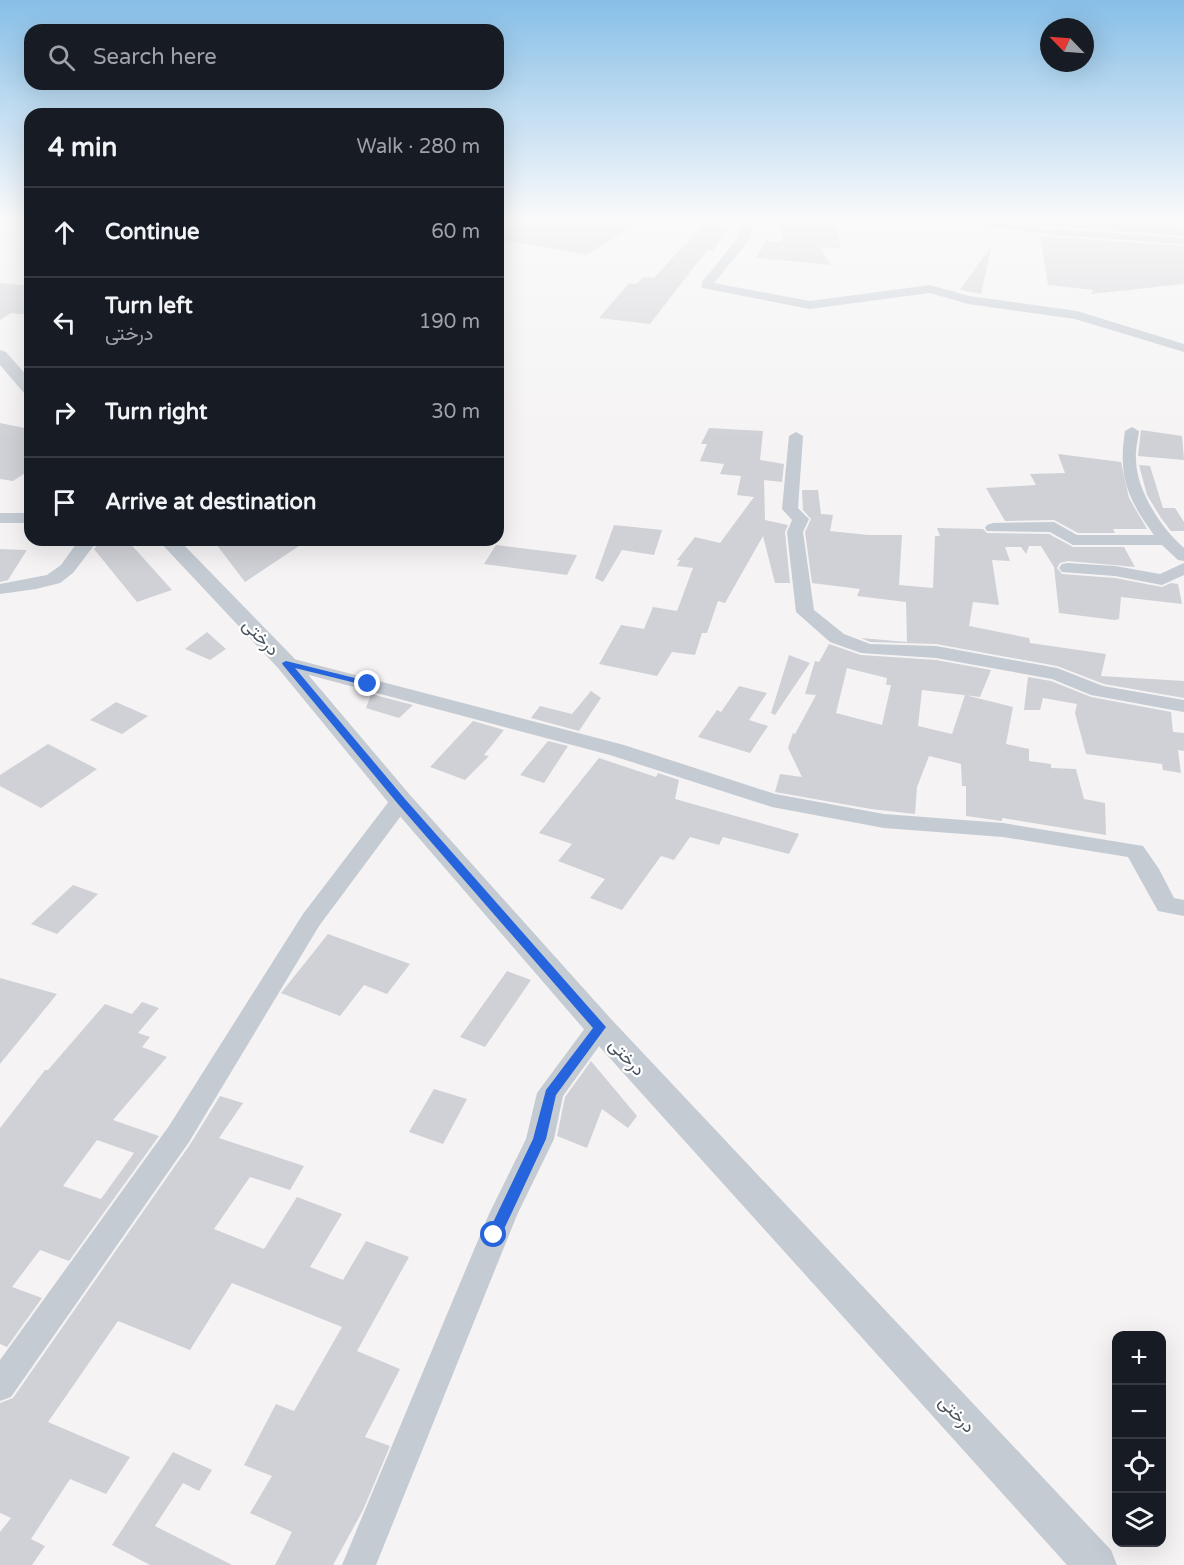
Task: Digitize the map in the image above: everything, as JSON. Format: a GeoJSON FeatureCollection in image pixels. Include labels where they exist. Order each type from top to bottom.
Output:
{"type":"FeatureCollection","features":[{"type":"Feature","properties":{"kind":"street"},"geometry":{"type":"LineString","coordinates":[[739,292],[794,304],[810,305],[907,292]]}},
{"type":"Feature","properties":{"kind":"street"},"geometry":{"type":"LineString","coordinates":[[940,292],[968,300],[1077,315],[1184,348]]}},
{"type":"Feature","properties":{"kind":"street"},"geometry":{"type":"LineString","coordinates":[[0,355],[24,381]]}},
{"type":"Feature","properties":{"kind":"street"},"geometry":{"type":"LineString","coordinates":[[1132,431],[1128,461],[1133,482],[1147,510],[1173,550],[1184,556]]}},
{"type":"Feature","properties":{"kind":"street"},"geometry":{"type":"LineString","coordinates":[[796,436],[789,509],[801,519],[795,532],[805,612],[837,638],[868,649],[936,651],[1057,674],[1098,691],[1184,706]]}},
{"type":"Feature","properties":{"kind":"street"},"geometry":{"type":"LineString","coordinates":[[0,518],[24,518]]}},
{"type":"Feature","properties":{"kind":"street"},"geometry":{"type":"LineString","coordinates":[[993,528],[1054,527],[1070,540],[1167,540]]}},
{"type":"Feature","properties":{"kind":"street"},"geometry":{"type":"LineString","coordinates":[[0,589],[51,579],[66,570],[81,546]]}},
{"type":"Feature","properties":{"kind":"street","name":"درختی"},"geometry":{"type":"LineString","coordinates":[[174,546],[286,663],[401,801],[600,1027],[1096,1565]]}},
{"type":"Feature","properties":{"kind":"street"},"geometry":{"type":"LineString","coordinates":[[1068,568],[1115,571],[1162,580],[1184,567]]}},
{"type":"Feature","properties":{"kind":"street"},"geometry":{"type":"LineString","coordinates":[[286,663],[617,750],[772,800],[884,821],[1003,830],[1135,851],[1148,869],[1166,905],[1184,908]]}},
{"type":"Feature","properties":{"kind":"street"},"geometry":{"type":"LineString","coordinates":[[0,1386],[179,1134],[311,920],[401,801]]}},
{"type":"Feature","properties":{"kind":"street"},"geometry":{"type":"LineString","coordinates":[[359,1565],[503,1214],[540,1139],[550,1093],[600,1027]]}},
{"type":"Feature","properties":{"kind":"building"},"geometry":{"type":"Polygon","coordinates":[[[0,292],[24,292],[24,314],[11,313],[0,320],[0,292]]]}},
{"type":"Feature","properties":{"kind":"building"},"geometry":{"type":"Polygon","coordinates":[[[621,292],[675,292],[650,324],[599,318],[621,292]]]}},
{"type":"Feature","properties":{"kind":"building"},"geometry":{"type":"Polygon","coordinates":[[[0,423],[24,428],[24,474],[13,481],[0,479],[0,423]]]}},
{"type":"Feature","properties":{"kind":"building"},"geometry":{"type":"Polygon","coordinates":[[[709,428],[763,431],[760,460],[784,464],[782,482],[764,480],[765,520],[788,525],[785,532],[790,583],[775,583],[763,536],[725,603],[718,601],[707,633],[702,633],[695,655],[672,652],[657,676],[599,664],[621,625],[644,629],[653,607],[677,611],[693,568],[677,566],[680,560],[677,560],[695,537],[720,543],[754,497],[737,495],[741,476],[720,474],[724,464],[700,461],[707,444],[701,444],[709,428]]]}},
{"type":"Feature","properties":{"kind":"building"},"geometry":{"type":"Polygon","coordinates":[[[1141,430],[1182,436],[1184,460],[1138,456],[1141,430]]]}},
{"type":"Feature","properties":{"kind":"building"},"geometry":{"type":"Polygon","coordinates":[[[1058,454],[1121,462],[1129,498],[1147,529],[1113,529],[1115,533],[1078,533],[1054,520],[1005,521],[986,488],[1036,485],[1030,474],[1065,473],[1058,454]]]}},
{"type":"Feature","properties":{"kind":"building"},"geometry":{"type":"Polygon","coordinates":[[[1139,465],[1150,466],[1163,508],[1175,508],[1184,522],[1184,531],[1171,531],[1161,518],[1147,495],[1139,465]]]}},
{"type":"Feature","properties":{"kind":"building"},"geometry":{"type":"Polygon","coordinates":[[[802,490],[818,490],[821,514],[833,515],[830,531],[868,535],[902,535],[899,585],[933,588],[935,536],[940,536],[937,528],[983,529],[987,533],[1049,534],[1073,547],[1124,547],[1135,567],[1068,561],[1060,563],[1057,568],[1062,574],[1115,578],[1162,587],[1171,583],[1178,584],[1182,604],[1121,597],[1119,619],[1059,613],[1054,567],[1041,546],[1029,546],[1026,554],[1021,547],[1005,547],[1010,561],[992,560],[999,605],[973,602],[969,626],[1029,638],[1030,643],[1106,654],[1101,676],[1184,681],[1184,698],[1104,684],[1057,666],[936,644],[870,642],[861,638],[907,642],[906,602],[857,596],[860,589],[812,583],[805,532],[811,519],[803,510],[802,490]]]}},
{"type":"Feature","properties":{"kind":"building"},"geometry":{"type":"Polygon","coordinates":[[[614,525],[662,530],[654,555],[622,550],[603,582],[595,578],[614,525]]]}},
{"type":"Feature","properties":{"kind":"building"},"geometry":{"type":"Polygon","coordinates":[[[96,546],[132,546],[172,590],[137,602],[94,549],[96,546]]]}},
{"type":"Feature","properties":{"kind":"building"},"geometry":{"type":"Polygon","coordinates":[[[218,546],[299,546],[245,582],[218,546]]]}},
{"type":"Feature","properties":{"kind":"building"},"geometry":{"type":"Polygon","coordinates":[[[495,546],[577,555],[567,575],[484,564],[495,546]]]}},
{"type":"Feature","properties":{"kind":"building"},"geometry":{"type":"Polygon","coordinates":[[[0,549],[27,550],[8,580],[0,582],[0,549]]]}},
{"type":"Feature","properties":{"kind":"building"},"geometry":{"type":"Polygon","coordinates":[[[207,632],[226,649],[210,660],[185,649],[207,632]]]}},
{"type":"Feature","properties":{"kind":"building"},"geometry":{"type":"Polygon","coordinates":[[[829,644],[861,655],[936,660],[991,670],[980,697],[966,695],[1013,707],[1006,744],[1029,749],[1029,761],[1051,764],[1051,768],[1076,769],[1084,799],[1105,803],[1106,835],[1002,818],[1002,821],[966,816],[966,786],[962,786],[961,764],[929,756],[917,787],[915,814],[871,809],[775,792],[780,774],[802,777],[788,748],[793,733],[795,734],[816,695],[805,694],[815,661],[819,662],[829,644]],[[847,668],[836,713],[882,725],[891,685],[886,685],[887,678],[847,668]],[[922,690],[918,726],[952,734],[965,695],[922,690]]]}},
{"type":"Feature","properties":{"kind":"building"},"geometry":{"type":"Polygon","coordinates":[[[789,655],[810,663],[775,715],[771,713],[789,655]]]}},
{"type":"Feature","properties":{"kind":"building"},"geometry":{"type":"Polygon","coordinates":[[[1028,677],[1051,681],[1091,697],[1171,712],[1173,732],[1184,733],[1184,751],[1178,750],[1181,773],[1163,770],[1162,764],[1086,754],[1075,713],[1077,704],[1043,698],[1040,710],[1024,710],[1028,677]]]}},
{"type":"Feature","properties":{"kind":"building"},"geometry":{"type":"Polygon","coordinates":[[[739,686],[767,693],[749,720],[768,726],[750,753],[698,737],[717,710],[721,712],[739,686]]]}},
{"type":"Feature","properties":{"kind":"building"},"geometry":{"type":"Polygon","coordinates":[[[591,691],[601,698],[579,731],[531,718],[540,706],[572,714],[591,691]]]}},
{"type":"Feature","properties":{"kind":"building"},"geometry":{"type":"Polygon","coordinates":[[[371,694],[413,705],[399,718],[366,708],[371,694]]]}},
{"type":"Feature","properties":{"kind":"building"},"geometry":{"type":"Polygon","coordinates":[[[116,702],[148,716],[122,734],[90,720],[116,702]]]}},
{"type":"Feature","properties":{"kind":"building"},"geometry":{"type":"Polygon","coordinates":[[[473,721],[504,730],[484,755],[489,756],[465,780],[430,767],[473,721]]]}},
{"type":"Feature","properties":{"kind":"building"},"geometry":{"type":"Polygon","coordinates":[[[548,741],[568,746],[544,783],[520,775],[548,741]]]}},
{"type":"Feature","properties":{"kind":"building"},"geometry":{"type":"Polygon","coordinates":[[[48,744],[97,769],[41,808],[0,786],[0,775],[48,744]]]}},
{"type":"Feature","properties":{"kind":"building"},"geometry":{"type":"Polygon","coordinates":[[[599,758],[656,777],[658,773],[679,780],[675,799],[799,834],[789,854],[723,837],[719,845],[690,837],[674,860],[661,856],[622,910],[590,898],[605,879],[558,861],[572,844],[539,833],[599,758]]]}},
{"type":"Feature","properties":{"kind":"building"},"geometry":{"type":"Polygon","coordinates":[[[73,885],[98,894],[57,934],[31,924],[73,885]]]}},
{"type":"Feature","properties":{"kind":"building"},"geometry":{"type":"Polygon","coordinates":[[[328,934],[410,964],[387,994],[364,985],[340,1016],[281,993],[328,934]]]}},
{"type":"Feature","properties":{"kind":"building"},"geometry":{"type":"Polygon","coordinates":[[[507,971],[531,980],[485,1047],[460,1037],[507,971]]]}},
{"type":"Feature","properties":{"kind":"building"},"geometry":{"type":"Polygon","coordinates":[[[0,978],[57,994],[0,1064],[0,978]]]}},
{"type":"Feature","properties":{"kind":"building"},"geometry":{"type":"Polygon","coordinates":[[[142,1002],[159,1008],[138,1033],[150,1037],[142,1047],[167,1057],[113,1120],[159,1136],[69,1261],[40,1250],[12,1287],[42,1298],[7,1347],[0,1344],[0,1128],[45,1070],[48,1070],[105,1004],[132,1014],[142,1002]],[[97,1140],[63,1186],[101,1199],[134,1153],[97,1140]]]}},
{"type":"Feature","properties":{"kind":"building"},"geometry":{"type":"Polygon","coordinates":[[[591,1061],[637,1116],[628,1128],[602,1109],[587,1148],[557,1136],[565,1097],[591,1061]]]}},
{"type":"Feature","properties":{"kind":"building"},"geometry":{"type":"Polygon","coordinates":[[[434,1089],[467,1099],[443,1144],[409,1132],[434,1089]]]}},
{"type":"Feature","properties":{"kind":"building"},"geometry":{"type":"Polygon","coordinates":[[[220,1096],[243,1103],[219,1138],[304,1166],[290,1190],[250,1177],[214,1229],[264,1249],[297,1197],[342,1214],[310,1267],[343,1280],[366,1241],[409,1257],[357,1351],[400,1369],[365,1437],[390,1446],[363,1510],[333,1565],[275,1565],[292,1532],[250,1513],[272,1476],[244,1465],[276,1404],[294,1411],[342,1327],[232,1283],[190,1350],[118,1321],[48,1422],[130,1457],[106,1494],[70,1479],[31,1539],[45,1546],[32,1565],[0,1565],[0,1532],[11,1518],[0,1513],[0,1403],[13,1398],[191,1143],[220,1096]]]}},
{"type":"Feature","properties":{"kind":"building"},"geometry":{"type":"Polygon","coordinates":[[[173,1452],[212,1470],[199,1491],[183,1483],[155,1526],[232,1565],[150,1565],[112,1545],[173,1452]]]}},
{"type":"Feature","properties":{"kind":"route"},"geometry":{"type":"LineString","coordinates":[[368,684],[286,663],[401,801],[600,1027],[550,1093],[540,1139],[494,1235]]}}]}
